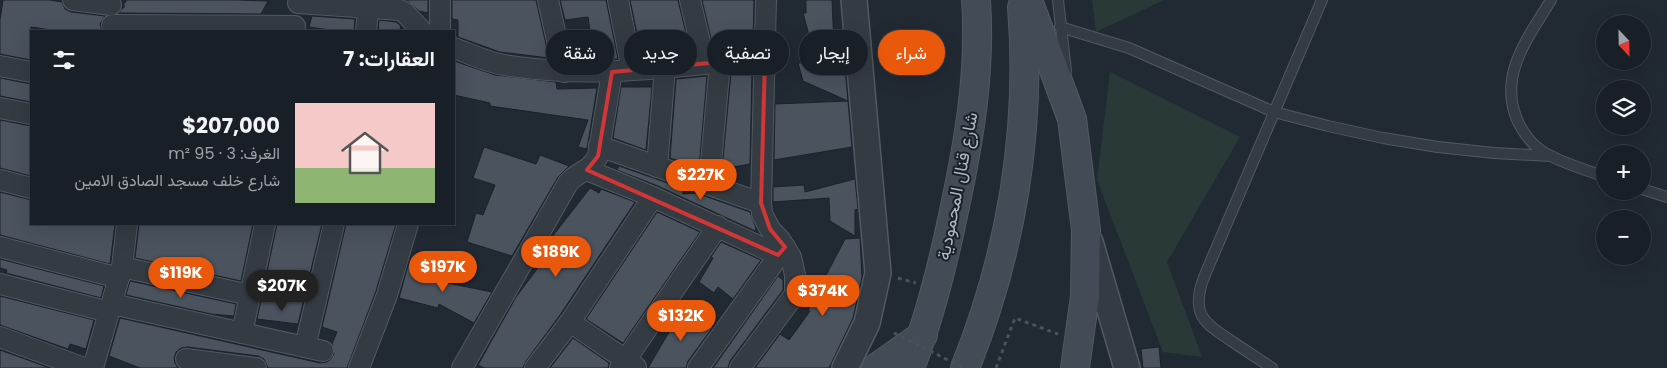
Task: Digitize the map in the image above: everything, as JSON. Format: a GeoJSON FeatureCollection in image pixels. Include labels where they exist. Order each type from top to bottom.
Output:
{"type":"FeatureCollection","features":[{"type":"Feature","properties":{"kind":"main road","name":"شارع قنال المحمودية"},"geometry":{"type":"LineString","coordinates":[[910,368],[923,335],[947,246],[970,134],[977,54],[976,0]]}},
{"type":"Feature","properties":{"kind":"main road"},"geometry":{"type":"LineString","coordinates":[[965,368],[992,293],[1013,203],[1023,112],[1024,66],[1021,0]]}},
{"type":"Feature","properties":{"kind":"main road"},"geometry":{"type":"LineString","coordinates":[[1028,0],[1072,119],[1086,230],[1085,296],[1077,355]]}},
{"type":"Feature","properties":{"kind":"main road"},"geometry":{"type":"LineString","coordinates":[[876,368],[923,335]]}},
{"type":"Feature","properties":{"kind":"street"},"geometry":{"type":"LineString","coordinates":[[73,0],[111,3],[113,28],[294,29],[298,1],[369,4],[400,10],[421,30]]}},
{"type":"Feature","properties":{"kind":"street"},"geometry":{"type":"LineString","coordinates":[[440,0],[440,30]]}},
{"type":"Feature","properties":{"kind":"street"},"geometry":{"type":"LineString","coordinates":[[548,0],[555,30]]}},
{"type":"Feature","properties":{"kind":"street"},"geometry":{"type":"LineString","coordinates":[[462,368],[568,183],[573,177],[594,164],[598,156],[599,146],[622,71],[618,0]]}},
{"type":"Feature","properties":{"kind":"street"},"geometry":{"type":"LineString","coordinates":[[690,0],[707,47]]}},
{"type":"Feature","properties":{"kind":"street"},"geometry":{"type":"LineString","coordinates":[[766,0],[766,30]]}},
{"type":"Feature","properties":{"kind":"street"},"geometry":{"type":"LineString","coordinates":[[845,368],[867,323],[878,273],[854,0]]}},
{"type":"Feature","properties":{"kind":"street"},"geometry":{"type":"LineString","coordinates":[[366,30],[369,4]]}},
{"type":"Feature","properties":{"kind":"street"},"geometry":{"type":"LineString","coordinates":[[455,48],[502,65],[546,70]]}},
{"type":"Feature","properties":{"kind":"street"},"geometry":{"type":"LineString","coordinates":[[0,66],[30,72]]}},
{"type":"Feature","properties":{"kind":"street"},"geometry":{"type":"LineString","coordinates":[[614,71],[622,71]]}},
{"type":"Feature","properties":{"kind":"street"},"geometry":{"type":"LineString","coordinates":[[657,166],[664,75]]}},
{"type":"Feature","properties":{"kind":"street"},"geometry":{"type":"LineString","coordinates":[[709,185],[713,75]]}},
{"type":"Feature","properties":{"kind":"street"},"geometry":{"type":"LineString","coordinates":[[765,75],[760,203],[762,214],[781,251]]}},
{"type":"Feature","properties":{"kind":"street"},"geometry":{"type":"LineString","coordinates":[[0,108],[30,114]]}},
{"type":"Feature","properties":{"kind":"street"},"geometry":{"type":"LineString","coordinates":[[599,146],[760,203]]}},
{"type":"Feature","properties":{"kind":"street"},"geometry":{"type":"LineString","coordinates":[[587,170],[781,251],[791,257],[796,275],[795,294],[740,368]]}},
{"type":"Feature","properties":{"kind":"street"},"geometry":{"type":"LineString","coordinates":[[0,180],[30,188]]}},
{"type":"Feature","properties":{"kind":"street"},"geometry":{"type":"LineString","coordinates":[[536,368],[570,322],[653,197]]}},
{"type":"Feature","properties":{"kind":"street"},"geometry":{"type":"LineString","coordinates":[[93,368],[121,272],[127,225]]}},
{"type":"Feature","properties":{"kind":"street"},"geometry":{"type":"LineString","coordinates":[[242,333],[265,225]]}},
{"type":"Feature","properties":{"kind":"street"},"geometry":{"type":"LineString","coordinates":[[0,284],[314,349],[334,225]]}},
{"type":"Feature","properties":{"kind":"street"},"geometry":{"type":"LineString","coordinates":[[359,368],[387,295],[408,225]]}},
{"type":"Feature","properties":{"kind":"street"},"geometry":{"type":"LineString","coordinates":[[570,322],[628,365],[718,226]]}},
{"type":"Feature","properties":{"kind":"street"},"geometry":{"type":"LineString","coordinates":[[1086,230],[1127,368]]}},
{"type":"Feature","properties":{"kind":"street"},"geometry":{"type":"LineString","coordinates":[[0,247],[121,272],[250,295]]}},
{"type":"Feature","properties":{"kind":"street"},"geometry":{"type":"LineString","coordinates":[[698,368],[781,251]]}},
{"type":"Feature","properties":{"kind":"street"},"geometry":{"type":"LineString","coordinates":[[0,337],[84,368]]}},
{"type":"Feature","properties":{"kind":"street"},"geometry":{"type":"LineString","coordinates":[[186,359],[256,368]]}},
{"type":"Feature","properties":{"kind":"lane"},"geometry":{"type":"LineString","coordinates":[[1058,0],[1072,119]]}},
{"type":"Feature","properties":{"kind":"lane"},"geometry":{"type":"LineString","coordinates":[[1272,368],[1210,327],[1201,314],[1198,299],[1204,277],[1322,0]]}},
{"type":"Feature","properties":{"kind":"lane"},"geometry":{"type":"LineString","coordinates":[[1551,0],[1522,47],[1515,63],[1511,81],[1511,99],[1516,116],[1524,132],[1535,146],[1550,156],[1596,174]]}},
{"type":"Feature","properties":{"kind":"lane"},"geometry":{"type":"LineString","coordinates":[[1060,28],[1128,48],[1274,112],[1328,126],[1401,141],[1494,153],[1550,156]]}},
{"type":"Feature","properties":{"kind":"lane"},"geometry":{"type":"LineString","coordinates":[[1651,192],[1667,197]]}},
{"type":"Feature","properties":{"kind":"path"},"geometry":{"type":"LineString","coordinates":[[996,368],[1015,318],[1077,355]]}},
{"type":"Feature","properties":{"kind":"path"},"geometry":{"type":"LineString","coordinates":[[894,334],[965,368]]}},
{"type":"Feature","properties":{"kind":"highlighted area"},"geometry":{"type":"Polygon","coordinates":[[[765,58],[761,203],[770,229],[785,247],[778,255],[587,170],[598,156],[612,72],[765,58]]]}},
{"type":"Feature","properties":{"kind":"shaded area"},"geometry":{"type":"Polygon","coordinates":[[[1092,0],[1164,0],[1096,32],[1092,0]]]}},
{"type":"Feature","properties":{"kind":"shaded area"},"geometry":{"type":"Polygon","coordinates":[[[1110,72],[1240,137],[1167,262],[1202,357],[1163,352],[1097,180],[1110,72]]]}},
{"type":"Feature","properties":{"kind":"building"},"geometry":{"type":"Polygon","coordinates":[[[3,0],[50,0],[62,2],[65,9],[71,12],[105,16],[100,24],[102,30],[51,30],[31,27],[30,60],[0,54],[0,20],[3,0]]]}},
{"type":"Feature","properties":{"kind":"building"},"geometry":{"type":"Polygon","coordinates":[[[126,0],[268,1],[261,14],[119,13],[124,8],[126,0]]]}},
{"type":"Feature","properties":{"kind":"building"},"geometry":{"type":"Polygon","coordinates":[[[406,0],[428,0],[428,13],[419,11],[406,0]]]}},
{"type":"Feature","properties":{"kind":"building"},"geometry":{"type":"Polygon","coordinates":[[[452,0],[536,0],[546,45],[546,58],[500,52],[458,37],[458,20],[452,19],[452,0]]]}},
{"type":"Feature","properties":{"kind":"building"},"geometry":{"type":"Polygon","coordinates":[[[560,0],[606,0],[612,30],[590,30],[588,17],[565,20],[560,0]]]}},
{"type":"Feature","properties":{"kind":"building"},"geometry":{"type":"Polygon","coordinates":[[[630,0],[678,0],[685,30],[636,30],[630,0]]]}},
{"type":"Feature","properties":{"kind":"building"},"geometry":{"type":"Polygon","coordinates":[[[702,0],[754,0],[753,30],[709,30],[702,0]]]}},
{"type":"Feature","properties":{"kind":"building"},"geometry":{"type":"Polygon","coordinates":[[[806,0],[832,0],[833,30],[808,30],[803,13],[806,13],[806,0]]]}},
{"type":"Feature","properties":{"kind":"building"},"geometry":{"type":"Polygon","coordinates":[[[312,16],[355,19],[354,30],[330,30],[309,27],[312,16]]]}},
{"type":"Feature","properties":{"kind":"building"},"geometry":{"type":"Polygon","coordinates":[[[379,20],[396,22],[400,25],[401,30],[378,30],[379,20]]]}},
{"type":"Feature","properties":{"kind":"building"},"geometry":{"type":"Polygon","coordinates":[[[614,39],[618,59],[614,59],[614,39]]]}},
{"type":"Feature","properties":{"kind":"building"},"geometry":{"type":"Polygon","coordinates":[[[455,61],[495,75],[556,82],[557,89],[597,88],[587,149],[578,147],[588,120],[490,106],[490,103],[455,95],[455,61]]]}},
{"type":"Feature","properties":{"kind":"building"},"geometry":{"type":"Polygon","coordinates":[[[731,75],[752,75],[750,164],[722,169],[731,75]]]}},
{"type":"Feature","properties":{"kind":"building"},"geometry":{"type":"Polygon","coordinates":[[[801,75],[846,75],[848,101],[803,81],[801,75]]]}},
{"type":"Feature","properties":{"kind":"building"},"geometry":{"type":"Polygon","coordinates":[[[707,76],[699,168],[670,158],[676,79],[707,76]]]}},
{"type":"Feature","properties":{"kind":"building"},"geometry":{"type":"Polygon","coordinates":[[[0,78],[30,84],[30,102],[0,96],[0,78]]]}},
{"type":"Feature","properties":{"kind":"building"},"geometry":{"type":"Polygon","coordinates":[[[621,87],[652,87],[646,150],[613,138],[621,87]]]}},
{"type":"Feature","properties":{"kind":"building"},"geometry":{"type":"Polygon","coordinates":[[[848,101],[852,147],[774,160],[775,104],[848,101]]]}},
{"type":"Feature","properties":{"kind":"building"},"geometry":{"type":"Polygon","coordinates":[[[0,120],[30,126],[30,176],[0,168],[0,120]]]}},
{"type":"Feature","properties":{"kind":"building"},"geometry":{"type":"Polygon","coordinates":[[[484,147],[536,164],[540,155],[569,166],[558,177],[512,256],[467,242],[476,213],[483,215],[495,185],[473,178],[484,147]]]}},
{"type":"Feature","properties":{"kind":"building"},"geometry":{"type":"Polygon","coordinates":[[[619,166],[682,188],[683,194],[696,193],[750,212],[756,228],[755,231],[658,186],[617,170],[619,166]]]}},
{"type":"Feature","properties":{"kind":"building"},"geometry":{"type":"Polygon","coordinates":[[[855,179],[858,209],[855,210],[855,236],[830,221],[829,198],[773,202],[773,187],[804,185],[805,192],[855,179]]]}},
{"type":"Feature","properties":{"kind":"building"},"geometry":{"type":"Polygon","coordinates":[[[590,188],[599,193],[601,189],[635,202],[523,368],[484,368],[478,365],[516,297],[540,265],[536,263],[545,246],[590,188]]]}},
{"type":"Feature","properties":{"kind":"building"},"geometry":{"type":"Polygon","coordinates":[[[0,192],[30,200],[30,225],[115,225],[110,264],[0,235],[0,192]]]}},
{"type":"Feature","properties":{"kind":"building"},"geometry":{"type":"Polygon","coordinates":[[[657,212],[700,232],[623,343],[586,319],[657,212]]]}},
{"type":"Feature","properties":{"kind":"building"},"geometry":{"type":"Polygon","coordinates":[[[139,225],[253,225],[241,281],[135,258],[139,225]]]}},
{"type":"Feature","properties":{"kind":"building"},"geometry":{"type":"Polygon","coordinates":[[[277,225],[322,225],[298,324],[257,319],[277,225]]]}},
{"type":"Feature","properties":{"kind":"building"},"geometry":{"type":"Polygon","coordinates":[[[346,225],[396,225],[376,291],[347,368],[268,368],[264,359],[258,356],[188,347],[181,348],[176,352],[174,358],[178,368],[140,368],[109,356],[120,318],[320,363],[327,362],[334,354],[332,344],[337,332],[322,327],[346,225]]]}},
{"type":"Feature","properties":{"kind":"building"},"geometry":{"type":"Polygon","coordinates":[[[860,238],[862,277],[853,318],[829,368],[755,368],[780,334],[789,340],[810,311],[808,310],[845,239],[860,238]]]}},
{"type":"Feature","properties":{"kind":"building"},"geometry":{"type":"Polygon","coordinates":[[[721,242],[761,260],[733,299],[718,287],[714,293],[699,282],[713,258],[711,257],[721,242]]]}},
{"type":"Feature","properties":{"kind":"building"},"geometry":{"type":"Polygon","coordinates":[[[0,259],[104,286],[101,298],[6,273],[7,270],[0,268],[0,259]]]}},
{"type":"Feature","properties":{"kind":"building"},"geometry":{"type":"Polygon","coordinates":[[[408,265],[450,277],[448,283],[492,292],[474,323],[439,304],[438,308],[399,298],[408,265]]]}},
{"type":"Feature","properties":{"kind":"building"},"geometry":{"type":"Polygon","coordinates":[[[778,276],[783,280],[783,290],[730,361],[728,368],[713,368],[778,276]]]}},
{"type":"Feature","properties":{"kind":"building"},"geometry":{"type":"Polygon","coordinates":[[[130,281],[236,304],[234,316],[211,314],[126,295],[130,281]]]}},
{"type":"Feature","properties":{"kind":"building"},"geometry":{"type":"Polygon","coordinates":[[[0,296],[94,320],[86,349],[70,344],[68,349],[0,325],[0,296]]]}},
{"type":"Feature","properties":{"kind":"building"},"geometry":{"type":"Polygon","coordinates":[[[683,308],[713,327],[688,361],[686,368],[648,368],[683,308]]]}},
{"type":"Feature","properties":{"kind":"building"},"geometry":{"type":"Polygon","coordinates":[[[573,338],[609,363],[608,368],[550,368],[573,338]]]}},
{"type":"Feature","properties":{"kind":"building"},"geometry":{"type":"Polygon","coordinates":[[[1159,347],[1161,368],[1143,368],[1141,349],[1159,347]]]}},
{"type":"Feature","properties":{"kind":"building"},"geometry":{"type":"Polygon","coordinates":[[[0,350],[50,368],[0,368],[0,350]]]}}]}
